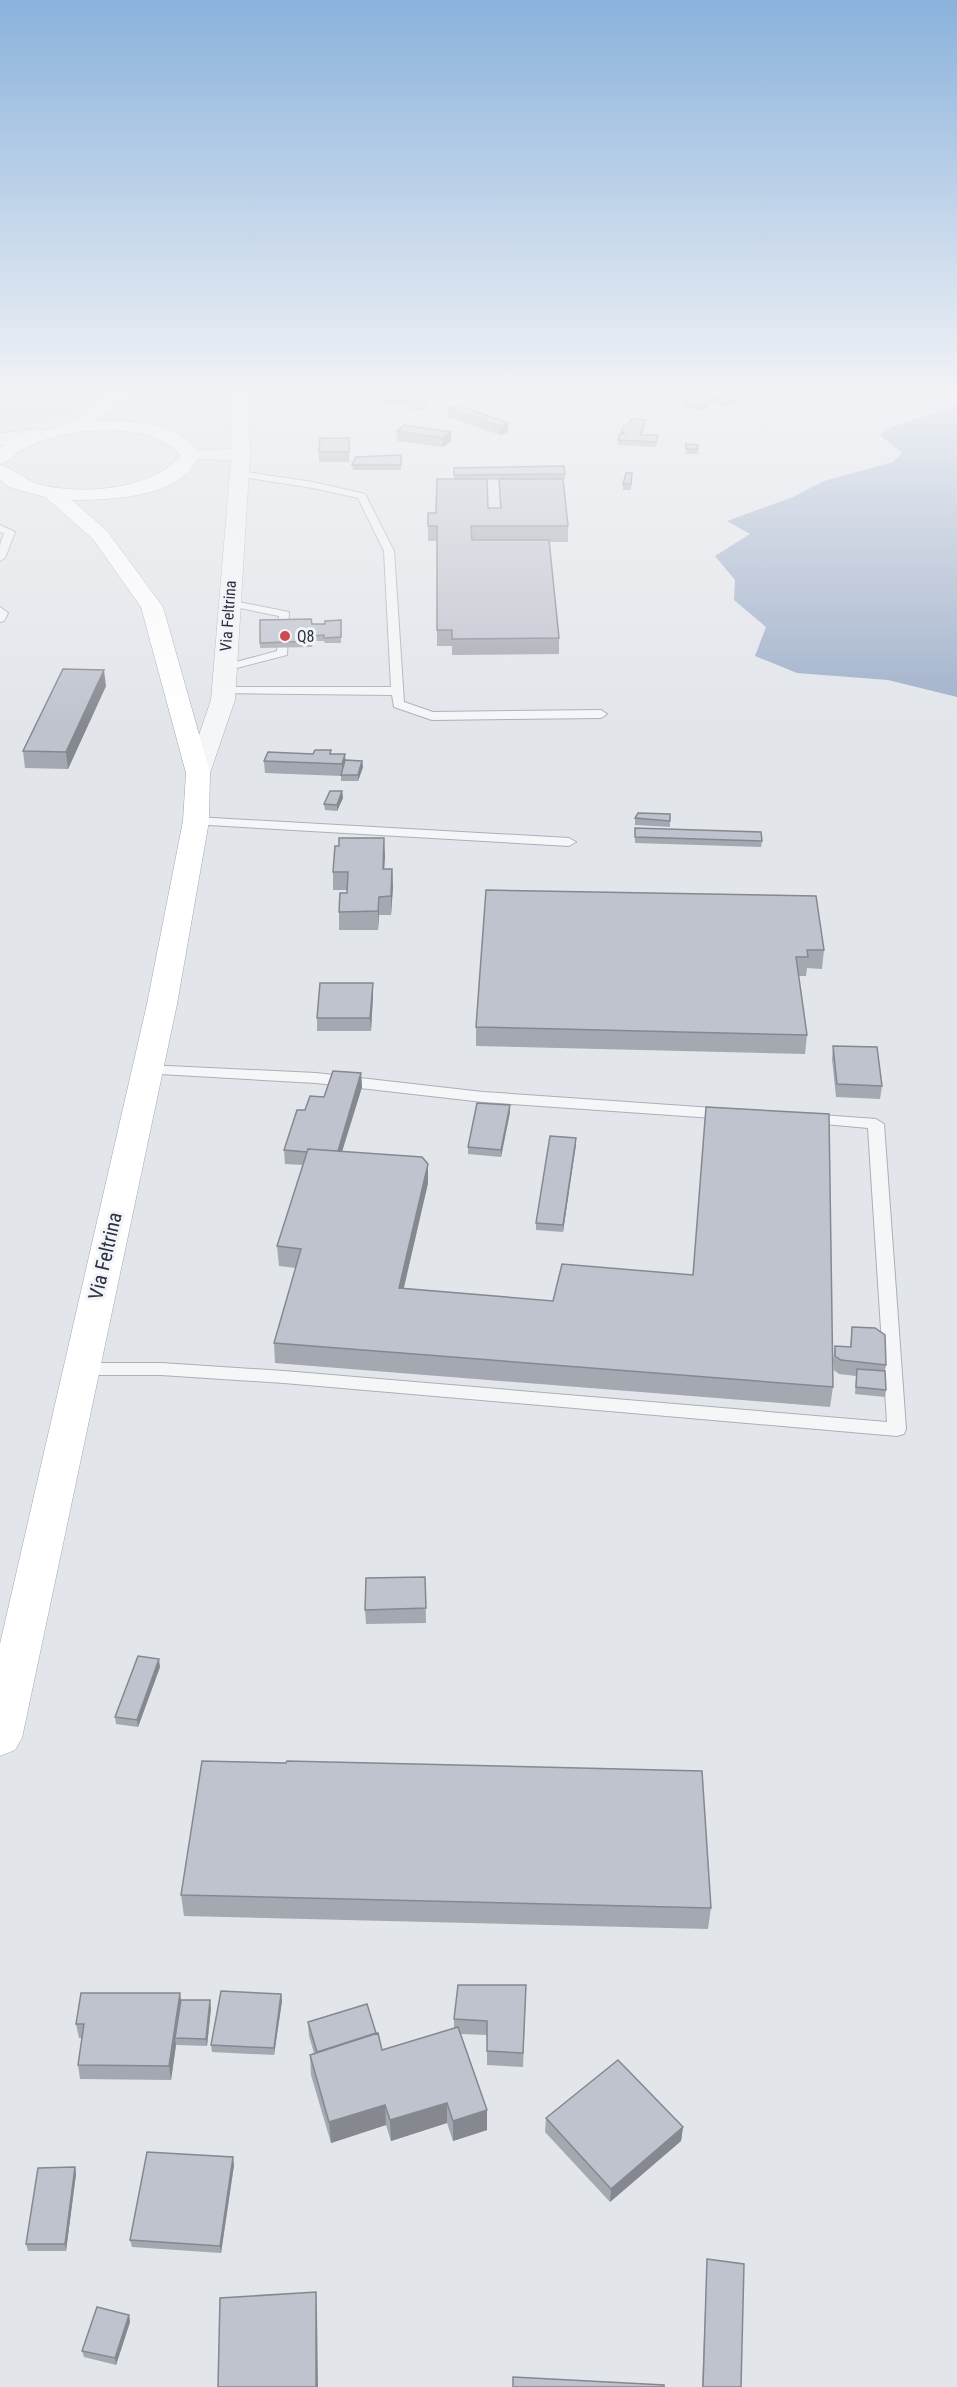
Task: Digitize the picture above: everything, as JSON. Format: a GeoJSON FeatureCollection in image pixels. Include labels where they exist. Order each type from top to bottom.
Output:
{"type":"FeatureCollection","features":[{"type":"Feature","properties":{"kind":"main road","name":"Via Feltrina"},"geometry":{"type":"LineString","coordinates":[[0,1738],[147,1070],[196,821],[198,773],[152,607],[100,535],[66,505]]}},
{"type":"Feature","properties":{"kind":"main road","name":"Via Feltrina"},"geometry":{"type":"LineString","coordinates":[[100,535],[98,526],[104,512],[111,505]]}},
{"type":"Feature","properties":{"kind":"street","name":"Via Feltrina"},"geometry":{"type":"LineString","coordinates":[[198,773],[223,700],[237,505]]}},
{"type":"Feature","properties":{"kind":"lane"},"geometry":{"type":"LineString","coordinates":[[367,505],[389,551],[398,704],[432,716],[601,714]]}},
{"type":"Feature","properties":{"kind":"lane"},"geometry":{"type":"LineString","coordinates":[[0,528],[10,532],[0,558]]}},
{"type":"Feature","properties":{"kind":"lane"},"geometry":{"type":"LineString","coordinates":[[224,680],[283,654],[285,614],[229,603]]}},
{"type":"Feature","properties":{"kind":"lane"},"geometry":{"type":"LineString","coordinates":[[0,609],[3,613],[0,619]]}},
{"type":"Feature","properties":{"kind":"lane"},"geometry":{"type":"LineString","coordinates":[[224,680],[397,691]]}},
{"type":"Feature","properties":{"kind":"lane"},"geometry":{"type":"LineString","coordinates":[[196,821],[569,842]]}},
{"type":"Feature","properties":{"kind":"lane"},"geometry":{"type":"LineString","coordinates":[[147,1070],[316,1078],[483,1097],[745,1115]]}},
{"type":"Feature","properties":{"kind":"lane"},"geometry":{"type":"LineString","coordinates":[[81,1369],[161,1369],[284,1377],[897,1429],[876,1124],[792,1118]]}},
{"type":"Feature","properties":{"kind":"water"},"geometry":{"type":"Polygon","coordinates":[[[770,505],[957,505],[957,697],[888,680],[797,673],[755,656],[766,627],[734,600],[735,580],[715,556],[750,534],[727,521],[770,505]]]}},
{"type":"Feature","properties":{"kind":"building"},"geometry":{"type":"Polygon","coordinates":[[[436,505],[488,505],[488,508],[501,508],[501,505],[566,505],[568,526],[471,526],[472,540],[549,540],[559,638],[452,639],[452,630],[437,630],[437,526],[428,526],[428,513],[436,513],[436,505]]]}},
{"type":"Feature","properties":{"kind":"building"},"geometry":{"type":"Polygon","coordinates":[[[311,619],[312,624],[341,620],[341,637],[324,638],[324,635],[313,636],[312,641],[260,643],[260,620],[311,619]]]}},
{"type":"Feature","properties":{"kind":"building"},"geometry":{"type":"Polygon","coordinates":[[[63,669],[104,670],[66,752],[23,751],[63,669]]]}},
{"type":"Feature","properties":{"kind":"building"},"geometry":{"type":"Polygon","coordinates":[[[315,750],[331,750],[330,754],[345,754],[342,764],[264,761],[268,752],[313,754],[315,750]]]}},
{"type":"Feature","properties":{"kind":"building"},"geometry":{"type":"Polygon","coordinates":[[[345,760],[362,761],[358,775],[341,775],[345,760]]]}},
{"type":"Feature","properties":{"kind":"building"},"geometry":{"type":"Polygon","coordinates":[[[330,791],[342,791],[337,805],[324,804],[330,791]]]}},
{"type":"Feature","properties":{"kind":"building"},"geometry":{"type":"Polygon","coordinates":[[[638,813],[670,814],[670,821],[635,818],[638,813]]]}},
{"type":"Feature","properties":{"kind":"building"},"geometry":{"type":"Polygon","coordinates":[[[635,828],[761,832],[762,841],[635,837],[635,828]]]}},
{"type":"Feature","properties":{"kind":"building"},"geometry":{"type":"Polygon","coordinates":[[[339,838],[384,838],[383,869],[392,869],[391,896],[379,897],[378,911],[339,912],[340,893],[347,893],[348,872],[333,872],[335,846],[339,846],[339,838]]]}},
{"type":"Feature","properties":{"kind":"building"},"geometry":{"type":"Polygon","coordinates":[[[486,890],[816,896],[824,950],[807,950],[808,957],[796,957],[807,1035],[476,1027],[486,890]]]}},
{"type":"Feature","properties":{"kind":"building"},"geometry":{"type":"Polygon","coordinates":[[[320,983],[373,983],[370,1018],[317,1018],[320,983]]]}},
{"type":"Feature","properties":{"kind":"building"},"geometry":{"type":"Polygon","coordinates":[[[833,1046],[877,1047],[882,1086],[837,1084],[833,1046]]]}},
{"type":"Feature","properties":{"kind":"building"},"geometry":{"type":"Polygon","coordinates":[[[333,1071],[361,1073],[338,1151],[284,1150],[297,1110],[305,1110],[310,1096],[324,1097],[333,1071]]]}},
{"type":"Feature","properties":{"kind":"building"},"geometry":{"type":"Polygon","coordinates":[[[477,1103],[510,1105],[501,1150],[468,1147],[477,1103]]]}},
{"type":"Feature","properties":{"kind":"building"},"geometry":{"type":"Polygon","coordinates":[[[706,1107],[829,1114],[833,1387],[274,1343],[301,1249],[277,1246],[308,1149],[422,1157],[428,1164],[399,1288],[553,1301],[562,1264],[693,1275],[706,1107]]]}},
{"type":"Feature","properties":{"kind":"building"},"geometry":{"type":"Polygon","coordinates":[[[550,1136],[576,1138],[563,1225],[536,1223],[550,1136]]]}},
{"type":"Feature","properties":{"kind":"building"},"geometry":{"type":"Polygon","coordinates":[[[852,1327],[875,1328],[885,1335],[886,1365],[841,1360],[835,1356],[835,1346],[851,1347],[852,1327]]]}},
{"type":"Feature","properties":{"kind":"building"},"geometry":{"type":"Polygon","coordinates":[[[857,1369],[885,1371],[886,1390],[856,1387],[857,1369]]]}},
{"type":"Feature","properties":{"kind":"building"},"geometry":{"type":"Polygon","coordinates":[[[425,1577],[426,1608],[365,1610],[366,1578],[425,1577]]]}},
{"type":"Feature","properties":{"kind":"building"},"geometry":{"type":"Polygon","coordinates":[[[138,1656],[159,1659],[137,1720],[115,1717],[138,1656]]]}},
{"type":"Feature","properties":{"kind":"building"},"geometry":{"type":"Polygon","coordinates":[[[202,1761],[702,1771],[711,1908],[181,1895],[202,1761]]]}},
{"type":"Feature","properties":{"kind":"building"},"geometry":{"type":"Polygon","coordinates":[[[458,1985],[526,1985],[523,2053],[487,2051],[487,2021],[454,2019],[458,1985]]]}},
{"type":"Feature","properties":{"kind":"building"},"geometry":{"type":"Polygon","coordinates":[[[221,1991],[281,1994],[274,2048],[211,2045],[221,1991]]]}},
{"type":"Feature","properties":{"kind":"building"},"geometry":{"type":"Polygon","coordinates":[[[81,1993],[180,1993],[169,2066],[78,2065],[84,2024],[76,2024],[81,1993]]]}},
{"type":"Feature","properties":{"kind":"building"},"geometry":{"type":"Polygon","coordinates":[[[181,2000],[210,2000],[206,2039],[175,2038],[181,2000]]]}},
{"type":"Feature","properties":{"kind":"building"},"geometry":{"type":"Polygon","coordinates":[[[367,2004],[376,2033],[317,2052],[308,2022],[367,2004]]]}},
{"type":"Feature","properties":{"kind":"building"},"geometry":{"type":"Polygon","coordinates":[[[458,2027],[487,2110],[453,2121],[447,2103],[390,2120],[385,2105],[329,2122],[310,2055],[378,2033],[382,2050],[458,2027]]]}},
{"type":"Feature","properties":{"kind":"building"},"geometry":{"type":"Polygon","coordinates":[[[618,2060],[683,2127],[611,2189],[546,2118],[618,2060]]]}},
{"type":"Feature","properties":{"kind":"building"},"geometry":{"type":"Polygon","coordinates":[[[147,2152],[233,2157],[220,2246],[130,2240],[147,2152]]]}},
{"type":"Feature","properties":{"kind":"building"},"geometry":{"type":"Polygon","coordinates":[[[75,2167],[65,2244],[26,2244],[38,2168],[75,2167]]]}},
{"type":"Feature","properties":{"kind":"building"},"geometry":{"type":"Polygon","coordinates":[[[707,2259],[744,2264],[741,2387],[703,2387],[707,2259]]]}},
{"type":"Feature","properties":{"kind":"building"},"geometry":{"type":"Polygon","coordinates":[[[316,2292],[316,2387],[218,2387],[220,2298],[316,2292]]]}},
{"type":"Feature","properties":{"kind":"building"},"geometry":{"type":"Polygon","coordinates":[[[97,2307],[129,2315],[115,2358],[82,2351],[97,2307]]]}},
{"type":"Feature","properties":{"kind":"building"},"geometry":{"type":"Polygon","coordinates":[[[513,2377],[664,2385],[664,2387],[513,2387],[513,2377]]]}},
{"type":"Feature","properties":{"kind":"place","name":"Q8"},"geometry":{"type":"Point","coordinates":[285,636]}}]}
